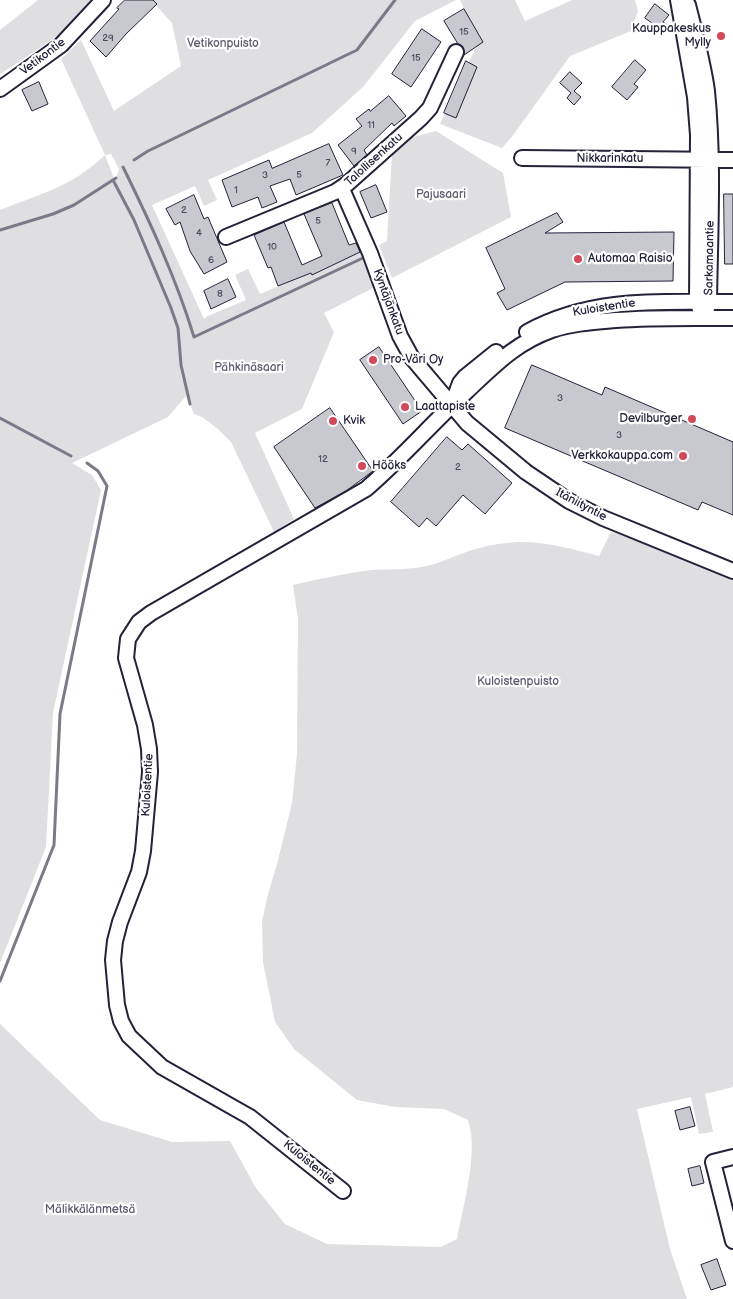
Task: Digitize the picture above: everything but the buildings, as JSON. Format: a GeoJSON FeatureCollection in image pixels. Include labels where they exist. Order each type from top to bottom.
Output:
{"type":"FeatureCollection","features":[{"type":"Feature","properties":{"kind":"street","name":"Vetikontie"},"geometry":{"type":"LineString","coordinates":[[0,88],[61,45],[103,0]]}},
{"type":"Feature","properties":{"kind":"street","name":"Sarkamaantie"},"geometry":{"type":"LineString","coordinates":[[678,0],[705,160]]}},
{"type":"Feature","properties":{"kind":"street","name":"Sarkamaantie"},"geometry":{"type":"LineString","coordinates":[[685,0],[688,5],[699,49],[706,89],[704,318]]}},
{"type":"Feature","properties":{"kind":"street","name":"Talollisenkatu"},"geometry":{"type":"LineString","coordinates":[[226,238],[342,188],[422,118],[430,108],[456,52]]}},
{"type":"Feature","properties":{"kind":"street","name":"Nikkarinkatu"},"geometry":{"type":"LineString","coordinates":[[522,158],[733,160]]}},
{"type":"Feature","properties":{"kind":"street","name":"Kyntäjänkatu"},"geometry":{"type":"LineString","coordinates":[[342,188],[370,253],[404,343],[412,358],[452,405]]}},
{"type":"Feature","properties":{"kind":"street","name":"Kuloistentie"},"geometry":{"type":"LineString","coordinates":[[452,405],[460,383],[473,370],[515,339],[547,322],[570,313],[606,305],[644,302],[733,302]]}},
{"type":"Feature","properties":{"kind":"street","name":"Kuloistentie"},"geometry":{"type":"LineString","coordinates":[[343,1191],[250,1117],[162,1067],[129,1036],[120,1021],[117,1005],[114,950],[120,922],[139,872],[143,851],[150,772],[145,725],[126,658],[128,639],[139,622],[151,613],[366,489],[501,359],[527,342],[552,330],[589,322],[645,318],[733,318]]}},
{"type":"Feature","properties":{"kind":"street","name":"Itäniityntie"},"geometry":{"type":"LineString","coordinates":[[452,405],[467,423],[505,455],[538,481],[569,501],[603,518],[733,571]]}},
{"type":"Feature","properties":{"kind":"street"},"geometry":{"type":"LineString","coordinates":[[733,1157],[713,1162],[733,1241]]}},
{"type":"Feature","properties":{"kind":"green space"},"geometry":{"type":"Polygon","coordinates":[[[38,0],[95,0],[74,22],[0,74],[0,30],[38,0]]]}},
{"type":"Feature","properties":{"kind":"green space"},"geometry":{"type":"Polygon","coordinates":[[[151,0],[456,0],[415,21],[363,87],[312,133],[208,180],[217,200],[204,206],[195,186],[152,205],[204,319],[246,300],[235,275],[248,269],[260,294],[363,251],[373,288],[324,313],[334,332],[302,409],[255,433],[294,519],[274,532],[231,442],[218,429],[202,417],[194,414],[186,396],[168,417],[72,463],[92,475],[101,490],[53,713],[46,847],[0,963],[0,210],[67,182],[80,175],[105,155],[61,59],[81,40],[114,111],[181,66],[172,23],[151,0]],[[111,154],[105,155],[115,181],[119,169],[111,154]]]}},
{"type":"Feature","properties":{"kind":"green space"},"geometry":{"type":"Polygon","coordinates":[[[460,0],[515,0],[525,21],[572,0],[635,0],[638,11],[631,31],[570,56],[502,148],[440,124],[479,41],[460,0]]]}},
{"type":"Feature","properties":{"kind":"green space","name":"Pajusaari"},"geometry":{"type":"Polygon","coordinates":[[[436,131],[503,173],[511,217],[392,278],[379,245],[387,241],[392,154],[410,138],[436,131]]]}},
{"type":"Feature","properties":{"kind":"green space"},"geometry":{"type":"Polygon","coordinates":[[[611,532],[650,544],[733,579],[733,1087],[705,1094],[713,1132],[699,1134],[691,1097],[637,1109],[670,1249],[687,1299],[0,1299],[0,1024],[100,1120],[172,1142],[230,1141],[256,1188],[285,1224],[327,1244],[441,1247],[457,1239],[471,1163],[472,1147],[468,1120],[444,1109],[395,1107],[357,1100],[294,1049],[275,1022],[263,962],[262,922],[292,803],[297,754],[298,619],[293,585],[362,571],[422,567],[436,564],[476,549],[509,542],[553,545],[599,556],[611,532]]]}},
{"type":"Feature","properties":{"kind":"waterway"},"geometry":{"type":"LineString","coordinates":[[134,160],[148,151],[357,50],[395,0]]}},
{"type":"Feature","properties":{"kind":"waterway"},"geometry":{"type":"LineString","coordinates":[[123,167],[162,250],[194,337],[365,257]]}},
{"type":"Feature","properties":{"kind":"waterway"},"geometry":{"type":"LineString","coordinates":[[0,230],[53,214],[74,205],[116,178]]}},
{"type":"Feature","properties":{"kind":"waterway"},"geometry":{"type":"LineString","coordinates":[[113,180],[134,220],[178,328],[181,365],[190,404]]}},
{"type":"Feature","properties":{"kind":"waterway"},"geometry":{"type":"LineString","coordinates":[[0,418],[71,456]]}},
{"type":"Feature","properties":{"kind":"waterway"},"geometry":{"type":"LineString","coordinates":[[0,981],[54,845],[60,714],[107,486],[98,471],[87,463]]}},
{"type":"Feature","properties":{"kind":"place","name":"Kauppakeskus Mylly"},"geometry":{"type":"Point","coordinates":[721,36]}},
{"type":"Feature","properties":{"kind":"place","name":"Automaa Raisio"},"geometry":{"type":"Point","coordinates":[578,259]}},
{"type":"Feature","properties":{"kind":"place","name":"Pro-Väri Oy"},"geometry":{"type":"Point","coordinates":[373,360]}},
{"type":"Feature","properties":{"kind":"place","name":"Laattapiste"},"geometry":{"type":"Point","coordinates":[405,407]}},
{"type":"Feature","properties":{"kind":"place","name":"Devilburger"},"geometry":{"type":"Point","coordinates":[692,419]}},
{"type":"Feature","properties":{"kind":"place","name":"Kvik"},"geometry":{"type":"Point","coordinates":[333,421]}},
{"type":"Feature","properties":{"kind":"place","name":"Verkkokauppa.com"},"geometry":{"type":"Point","coordinates":[683,456]}},
{"type":"Feature","properties":{"kind":"place","name":"Hööks"},"geometry":{"type":"Point","coordinates":[362,466]}},
{"type":"Feature","properties":{"kind":"park label","name":"Vetikonpuisto"},"geometry":{"type":"Point","coordinates":[223,44]}},
{"type":"Feature","properties":{"kind":"park label","name":"Pähkinäsaari"},"geometry":{"type":"Point","coordinates":[249,368]}},
{"type":"Feature","properties":{"kind":"park label","name":"Kuloistenpuisto"},"geometry":{"type":"Point","coordinates":[518,682]}},
{"type":"Feature","properties":{"kind":"park label","name":"Mälikkälänmetsä"},"geometry":{"type":"Point","coordinates":[90,1210]}}]}
